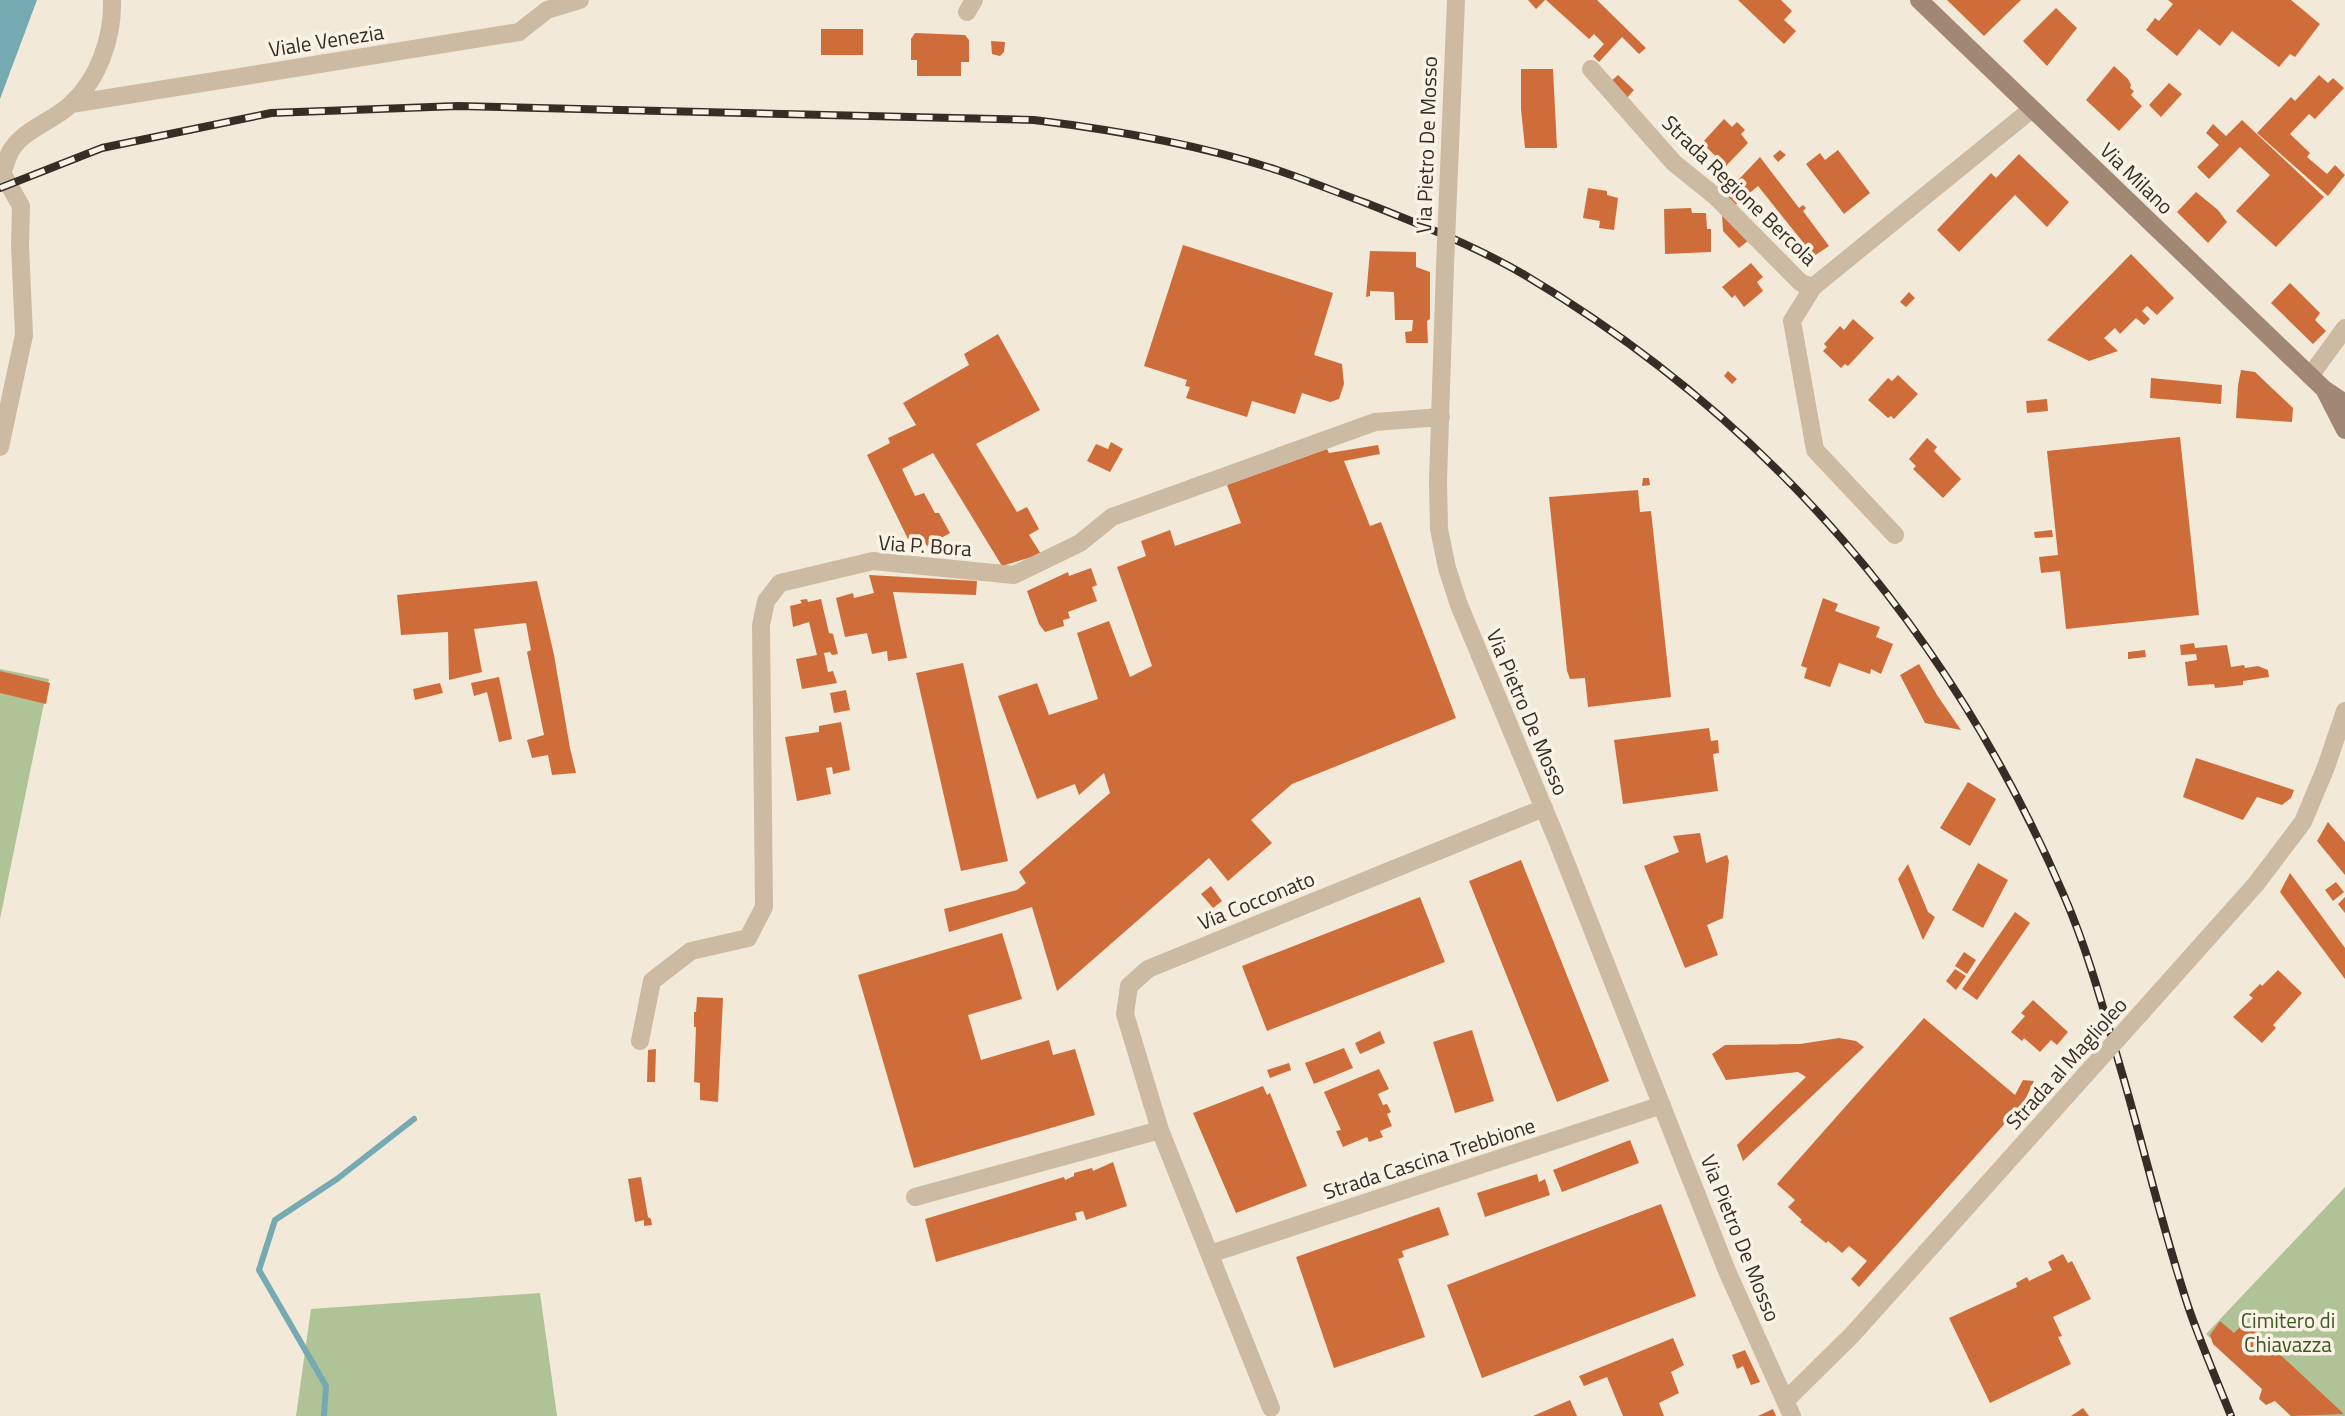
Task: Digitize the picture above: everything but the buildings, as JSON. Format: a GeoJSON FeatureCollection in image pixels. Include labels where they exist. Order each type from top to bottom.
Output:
{"type":"FeatureCollection","features":[{"type":"Feature","properties":{"kind":"main road","name":"Via Milano"},"geometry":{"type":"LineString","coordinates":[[1919,0],[2324,390],[2345,403]]}},
{"type":"Feature","properties":{"kind":"main road","name":"Via Milano"},"geometry":{"type":"LineString","coordinates":[[2324,390],[2345,430]]}},
{"type":"Feature","properties":{"kind":"street"},"geometry":{"type":"LineString","coordinates":[[0,447],[24,335],[21,206],[2,173],[11,151],[26,134],[71,104],[99,65],[109,37],[112,0]]}},
{"type":"Feature","properties":{"kind":"street","name":"Viale Venezia"},"geometry":{"type":"LineString","coordinates":[[71,104],[519,32],[547,10],[580,0]]}},
{"type":"Feature","properties":{"kind":"street","name":"Via Pietro De Mosso"},"geometry":{"type":"LineString","coordinates":[[1456,0],[1438,481],[1439,529],[1447,568],[1459,605],[1544,808],[1727,1271],[1788,1408]]}},
{"type":"Feature","properties":{"kind":"street","name":"Strada Regione Bercola"},"geometry":{"type":"LineString","coordinates":[[1591,69],[1674,163],[1714,196],[1801,283],[1813,287],[2032,109]]}},
{"type":"Feature","properties":{"kind":"street"},"geometry":{"type":"LineString","coordinates":[[1813,287],[1792,321],[1815,450],[1895,535]]}},
{"type":"Feature","properties":{"kind":"street"},"geometry":{"type":"LineString","coordinates":[[2310,376],[2345,328]]}},
{"type":"Feature","properties":{"kind":"street","name":"Via P. Bora"},"geometry":{"type":"LineString","coordinates":[[640,1041],[652,981],[691,951],[748,938],[764,907],[761,625],[766,601],[780,583],[873,561],[1014,575],[1080,543],[1112,517],[1375,422],[1441,417]]}},
{"type":"Feature","properties":{"kind":"street","name":"Strada al Maglioleo"},"geometry":{"type":"LineString","coordinates":[[1788,1408],[2256,884],[2302,822],[2326,767],[2345,711]]}},
{"type":"Feature","properties":{"kind":"street","name":"Via Cocconato"},"geometry":{"type":"LineString","coordinates":[[1160,1130],[1125,1014],[1129,986],[1147,969],[1544,808]]}},
{"type":"Feature","properties":{"kind":"street","name":"Strada Cascina Trebbione"},"geometry":{"type":"LineString","coordinates":[[1210,1254],[1662,1105]]}},
{"type":"Feature","properties":{"kind":"street"},"geometry":{"type":"LineString","coordinates":[[915,1197],[1160,1130],[1271,1408]]}},
{"type":"Feature","properties":{"kind":"green space"},"geometry":{"type":"Polygon","coordinates":[[[0,669],[49,679],[0,919],[0,669]]]}},
{"type":"Feature","properties":{"kind":"green space","name":"Cimitero di Chiavazza"},"geometry":{"type":"Polygon","coordinates":[[[2345,1187],[2345,1416],[2291,1416],[2206,1334],[2345,1187]]]}},
{"type":"Feature","properties":{"kind":"green space"},"geometry":{"type":"Polygon","coordinates":[[[540,1293],[557,1416],[296,1416],[311,1309],[540,1293]]]}},
{"type":"Feature","properties":{"kind":"water"},"geometry":{"type":"Polygon","coordinates":[[[0,0],[37,0],[0,99],[0,0]]]}},
{"type":"Feature","properties":{"kind":"waterway"},"geometry":{"type":"LineString","coordinates":[[324,1416],[326,1386],[259,1270],[275,1220],[337,1179],[414,1119]]}},
{"type":"Feature","properties":{"kind":"railway"},"geometry":{"type":"LineString","coordinates":[[0,188],[102,148],[271,113],[458,106],[1034,120],[1156,139],[1247,161],[1386,211],[1504,263],[1613,332],[1696,396],[1773,466],[1844,542],[1909,623],[1967,710],[2019,801],[2074,920],[2104,1011],[2180,1281],[2231,1416]]}}]}
